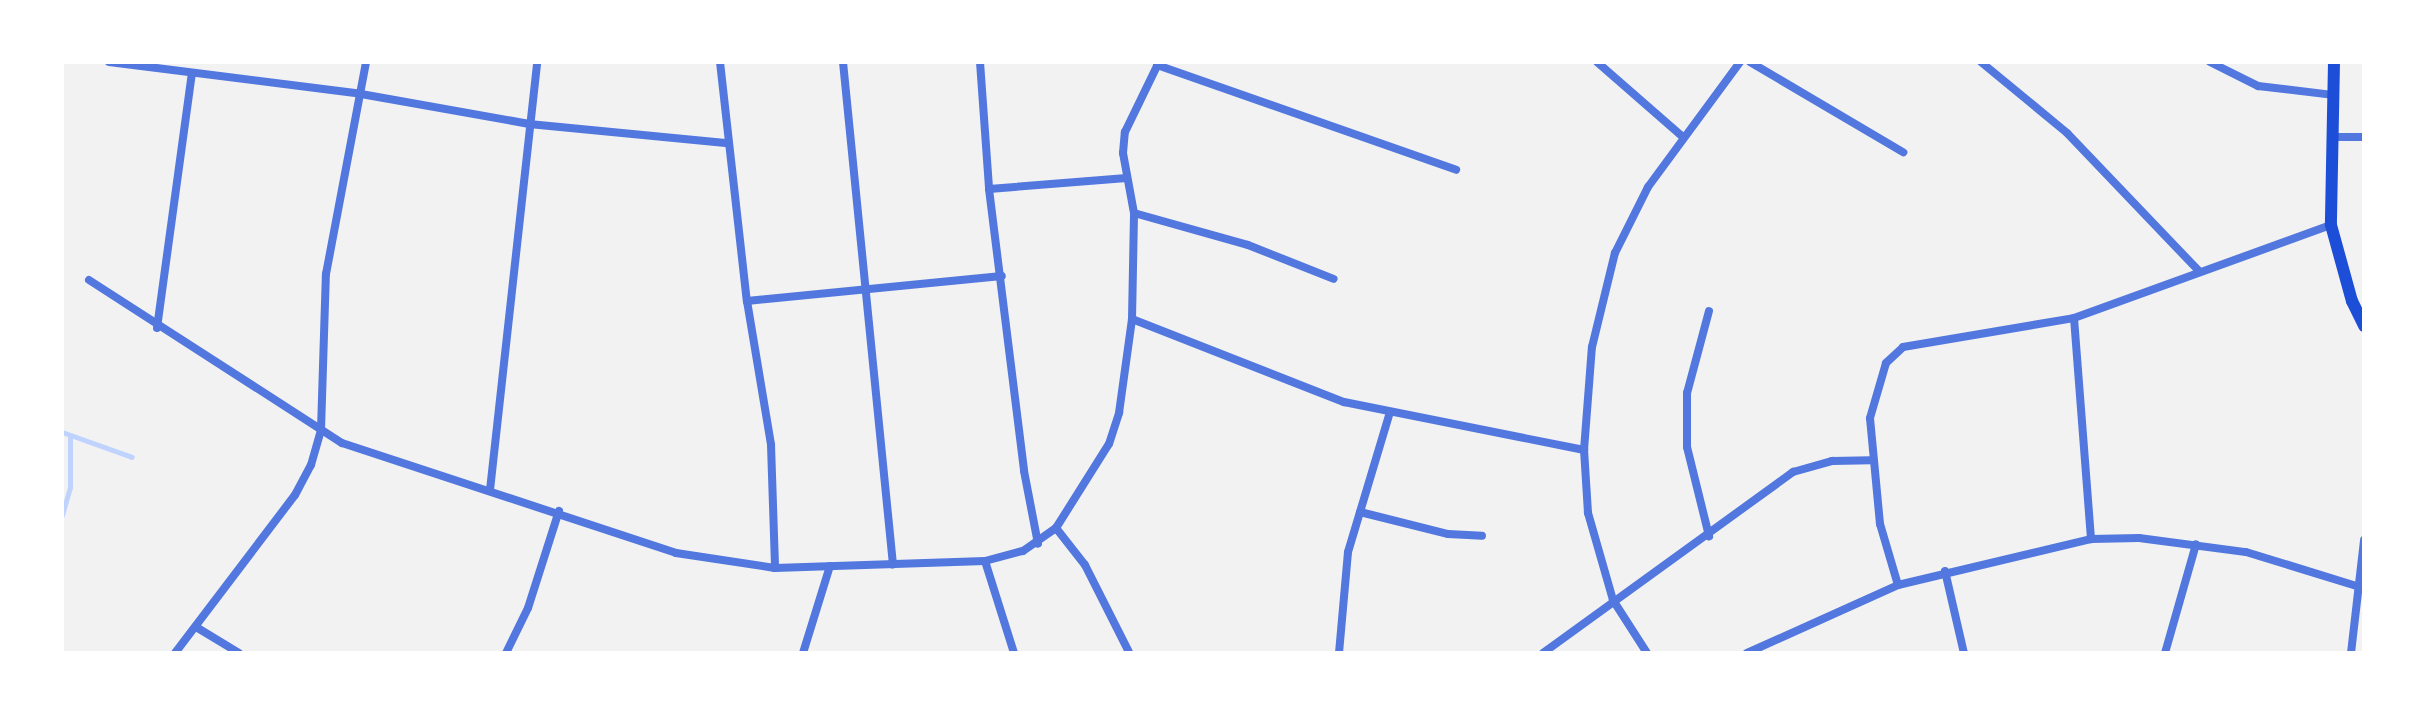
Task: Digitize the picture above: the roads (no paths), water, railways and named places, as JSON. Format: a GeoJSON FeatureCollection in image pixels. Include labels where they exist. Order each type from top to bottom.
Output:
{"type":"FeatureCollection","features":[{"type":"Feature","properties":{"kind":"main road"},"geometry":{"type":"LineString","coordinates":[[2334,62],[2331,225],[2352,301],[2364,326]]}},
{"type":"Feature","properties":{"kind":"street"},"geometry":{"type":"LineString","coordinates":[[109,62],[361,94],[529,124],[728,143]]}},
{"type":"Feature","properties":{"kind":"street"},"geometry":{"type":"LineString","coordinates":[[175,653],[295,495],[321,430],[326,274],[338,190],[366,62]]}},
{"type":"Feature","properties":{"kind":"street"},"geometry":{"type":"LineString","coordinates":[[490,490],[537,62]]}},
{"type":"Feature","properties":{"kind":"street"},"geometry":{"type":"LineString","coordinates":[[720,62],[747,301],[771,445],[775,568]]}},
{"type":"Feature","properties":{"kind":"street"},"geometry":{"type":"LineString","coordinates":[[843,62],[893,565]]}},
{"type":"Feature","properties":{"kind":"street"},"geometry":{"type":"LineString","coordinates":[[980,62],[989,189],[1024,471],[1038,544]]}},
{"type":"Feature","properties":{"kind":"street"},"geometry":{"type":"LineString","coordinates":[[1597,62],[1683,137]]}},
{"type":"Feature","properties":{"kind":"street"},"geometry":{"type":"LineString","coordinates":[[1647,653],[1613,600],[1588,513],[1584,450],[1592,347],[1615,253],[1648,187],[1740,62]]}},
{"type":"Feature","properties":{"kind":"street"},"geometry":{"type":"LineString","coordinates":[[1750,62],[1903,152]]}},
{"type":"Feature","properties":{"kind":"street"},"geometry":{"type":"LineString","coordinates":[[1981,62],[2067,133],[2199,271]]}},
{"type":"Feature","properties":{"kind":"street"},"geometry":{"type":"LineString","coordinates":[[2210,62],[2258,86],[2334,95]]}},
{"type":"Feature","properties":{"kind":"street"},"geometry":{"type":"LineString","coordinates":[[89,280],[157,328],[321,430],[363,452],[559,511],[676,553],[775,568],[985,561],[1038,544],[1056,528],[1109,444],[1119,413],[1132,319],[1134,213],[1127,178],[1125,132],[1158,63],[1456,170]]}},
{"type":"Feature","properties":{"kind":"street"},"geometry":{"type":"LineString","coordinates":[[157,328],[192,73]]}},
{"type":"Feature","properties":{"kind":"street"},"geometry":{"type":"LineString","coordinates":[[2332,137],[2364,137]]}},
{"type":"Feature","properties":{"kind":"street"},"geometry":{"type":"LineString","coordinates":[[989,189],[1127,178]]}},
{"type":"Feature","properties":{"kind":"street"},"geometry":{"type":"LineString","coordinates":[[1134,213],[1248,245],[1334,279]]}},
{"type":"Feature","properties":{"kind":"street"},"geometry":{"type":"LineString","coordinates":[[1898,585],[1880,524],[1871,460],[1875,387],[1886,363],[1903,347],[2074,318],[2331,225]]}},
{"type":"Feature","properties":{"kind":"street"},"geometry":{"type":"LineString","coordinates":[[747,301],[865,287],[1002,276]]}},
{"type":"Feature","properties":{"kind":"street"},"geometry":{"type":"LineString","coordinates":[[1709,311],[1687,407],[1687,447],[1709,536]]}},
{"type":"Feature","properties":{"kind":"street"},"geometry":{"type":"LineString","coordinates":[[2074,318],[2091,539]]}},
{"type":"Feature","properties":{"kind":"street"},"geometry":{"type":"LineString","coordinates":[[1132,319],[1219,350],[1305,390],[1390,412],[1584,450]]}},
{"type":"Feature","properties":{"kind":"street"},"geometry":{"type":"LineString","coordinates":[[1339,653],[1348,552],[1390,412]]}},
{"type":"Feature","properties":{"kind":"street"},"geometry":{"type":"LineString","coordinates":[[1543,653],[1613,600],[1709,536],[1793,472],[1832,461],[1871,460]]}},
{"type":"Feature","properties":{"kind":"street"},"geometry":{"type":"LineString","coordinates":[[506,653],[528,608],[559,511]]}},
{"type":"Feature","properties":{"kind":"street"},"geometry":{"type":"LineString","coordinates":[[1360,512],[1448,534],[1482,536]]}},
{"type":"Feature","properties":{"kind":"street"},"geometry":{"type":"LineString","coordinates":[[1056,528],[1085,565],[1129,652]]}},
{"type":"Feature","properties":{"kind":"street"},"geometry":{"type":"LineString","coordinates":[[1747,653],[1898,585],[1945,571],[2091,539],[2196,544],[2246,552],[2360,587]]}},
{"type":"Feature","properties":{"kind":"street"},"geometry":{"type":"LineString","coordinates":[[2351,653],[2364,540]]}},
{"type":"Feature","properties":{"kind":"street"},"geometry":{"type":"LineString","coordinates":[[2165,653],[2196,544]]}},
{"type":"Feature","properties":{"kind":"street"},"geometry":{"type":"LineString","coordinates":[[985,561],[1014,653]]}},
{"type":"Feature","properties":{"kind":"street"},"geometry":{"type":"LineString","coordinates":[[803,653],[830,566]]}},
{"type":"Feature","properties":{"kind":"street"},"geometry":{"type":"LineString","coordinates":[[1945,571],[1964,653]]}},
{"type":"Feature","properties":{"kind":"street"},"geometry":{"type":"LineString","coordinates":[[196,627],[239,653]]}},
{"type":"Feature","properties":{"kind":"waterway"},"geometry":{"type":"LineString","coordinates":[[62,432],[132,457]]}},
{"type":"Feature","properties":{"kind":"waterway"},"geometry":{"type":"LineString","coordinates":[[62,515],[70,487],[70,437]]}}]}
